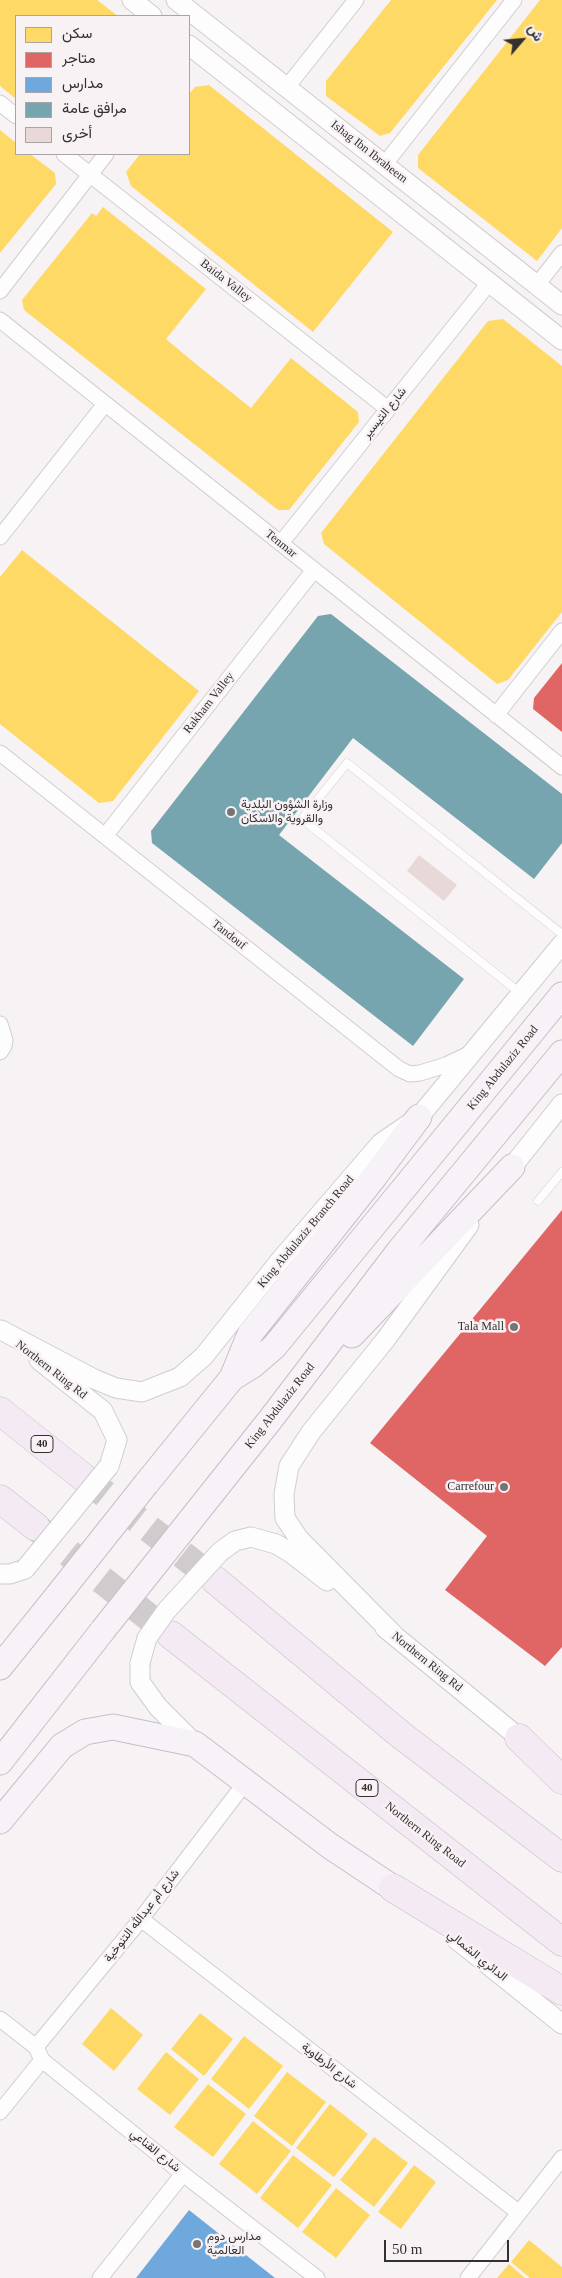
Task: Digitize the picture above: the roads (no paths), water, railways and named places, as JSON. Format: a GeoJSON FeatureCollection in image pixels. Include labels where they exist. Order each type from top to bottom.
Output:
{"type":"FeatureCollection","features":[{"type":"Feature","properties":{"kind":"highway","name":"40"},"geometry":{"type":"LineString","coordinates":[[0,1411],[83,1476]]}},
{"type":"Feature","properties":{"kind":"highway"},"geometry":{"type":"LineString","coordinates":[[0,1498],[36,1527]]}},
{"type":"Feature","properties":{"kind":"highway"},"geometry":{"type":"LineString","coordinates":[[215,1580],[401,1735],[562,1858]]}},
{"type":"Feature","properties":{"kind":"highway","name":"Northern Ring Road"},"geometry":{"type":"LineString","coordinates":[[171,1634],[562,1942]]}},
{"type":"Feature","properties":{"kind":"highway"},"geometry":{"type":"LineString","coordinates":[[519,1738],[562,1780]]}},
{"type":"Feature","properties":{"kind":"highway"},"geometry":{"type":"LineString","coordinates":[[393,1888],[562,1991]]}},
{"type":"Feature","properties":{"kind":"main road","name":"King Abdulaziz Road"},"geometry":{"type":"LineString","coordinates":[[0,1667],[232,1378],[253,1365],[274,1347],[562,995]]}},
{"type":"Feature","properties":{"kind":"main road","name":"King Abdulaziz Road"},"geometry":{"type":"LineString","coordinates":[[0,1762],[270,1420],[399,1251],[562,1053]]}},
{"type":"Feature","properties":{"kind":"main road"},"geometry":{"type":"LineString","coordinates":[[232,1378],[250,1334],[375,1176],[419,1117]]}},
{"type":"Feature","properties":{"kind":"main road"},"geometry":{"type":"LineString","coordinates":[[270,1420],[512,1167]]}},
{"type":"Feature","properties":{"kind":"main road"},"geometry":{"type":"LineString","coordinates":[[0,1821],[62,1746],[85,1732],[113,1727],[195,1744],[330,1846],[393,1888]]}},
{"type":"Feature","properties":{"kind":"street"},"geometry":{"type":"LineString","coordinates":[[132,0],[151,15]]}},
{"type":"Feature","properties":{"kind":"street","name":"Ishag Ibn Ibraheem"},"geometry":{"type":"LineString","coordinates":[[176,0],[562,305]]}},
{"type":"Feature","properties":{"kind":"street"},"geometry":{"type":"LineString","coordinates":[[287,88],[356,0]]}},
{"type":"Feature","properties":{"kind":"street"},"geometry":{"type":"LineString","coordinates":[[384,164],[514,0]]}},
{"type":"Feature","properties":{"kind":"street"},"geometry":{"type":"LineString","coordinates":[[190,47],[562,340]]}},
{"type":"Feature","properties":{"kind":"street"},"geometry":{"type":"LineString","coordinates":[[0,103],[15,115]]}},
{"type":"Feature","properties":{"kind":"street","name":"Baida Valley"},"geometry":{"type":"LineString","coordinates":[[65,155],[388,409]]}},
{"type":"Feature","properties":{"kind":"street"},"geometry":{"type":"LineString","coordinates":[[0,291],[105,155]]}},
{"type":"Feature","properties":{"kind":"street"},"geometry":{"type":"LineString","coordinates":[[536,285],[562,253]]}},
{"type":"Feature","properties":{"kind":"street","name":"شارع التيسير"},"geometry":{"type":"LineString","coordinates":[[281,543],[489,283]]}},
{"type":"Feature","properties":{"kind":"street","name":"Tenmar"},"geometry":{"type":"LineString","coordinates":[[0,320],[562,767]]}},
{"type":"Feature","properties":{"kind":"street"},"geometry":{"type":"LineString","coordinates":[[0,537],[105,404]]}},
{"type":"Feature","properties":{"kind":"street","name":"Rakham Valley"},"geometry":{"type":"LineString","coordinates":[[105,836],[314,570]]}},
{"type":"Feature","properties":{"kind":"street"},"geometry":{"type":"LineString","coordinates":[[496,715],[562,631]]}},
{"type":"Feature","properties":{"kind":"street","name":"Tandouf"},"geometry":{"type":"LineString","coordinates":[[0,753],[399,1069],[410,1074],[420,1073],[446,1065],[470,1053]]}},
{"type":"Feature","properties":{"kind":"street","name":"King Abdulaziz Branch Road"},"geometry":{"type":"LineString","coordinates":[[1,1330],[94,1379],[116,1388],[142,1392],[180,1377],[204,1356],[282,1258],[381,1143],[419,1117],[562,944]]}},
{"type":"Feature","properties":{"kind":"street"},"geometry":{"type":"LineString","coordinates":[[0,1024],[5,1040],[0,1052]]}},
{"type":"Feature","properties":{"kind":"street"},"geometry":{"type":"LineString","coordinates":[[394,1635],[299,1539],[285,1518],[284,1494],[289,1466],[312,1432],[386,1339],[512,1167],[562,1104]]}},
{"type":"Feature","properties":{"kind":"street","name":"Northern Ring Rd"},"geometry":{"type":"LineString","coordinates":[[0,1574],[10,1574],[25,1569],[109,1466],[117,1440],[103,1411],[1,1330]]}},
{"type":"Feature","properties":{"kind":"street","name":"Northern Ring Rd"},"geometry":{"type":"LineString","coordinates":[[195,1744],[158,1707],[140,1682],[140,1663],[147,1638],[167,1610],[220,1552],[234,1541],[251,1537],[276,1544],[291,1553],[562,1772]]}},
{"type":"Feature","properties":{"kind":"street","name":"شارع أم عبدالله التنوخية"},"geometry":{"type":"LineString","coordinates":[[0,2112],[39,2054],[245,1783]]}},
{"type":"Feature","properties":{"kind":"street","name":"الدائري الشمالي"},"geometry":{"type":"LineString","coordinates":[[393,1888],[562,2024]]}},
{"type":"Feature","properties":{"kind":"street","name":"شارع الأرطاوية"},"geometry":{"type":"LineString","coordinates":[[141,1919],[518,2212]]}},
{"type":"Feature","properties":{"kind":"street","name":"شارع القناعي"},"geometry":{"type":"LineString","coordinates":[[0,2019],[39,2054],[183,2174],[317,2278]]}},
{"type":"Feature","properties":{"kind":"street"},"geometry":{"type":"LineString","coordinates":[[468,2278],[562,2158]]}},
{"type":"Feature","properties":{"kind":"street"},"geometry":{"type":"LineString","coordinates":[[100,2278],[183,2174]]}},
{"type":"Feature","properties":{"kind":"lane"},"geometry":{"type":"LineString","coordinates":[[521,993],[302,819],[347,763],[562,934]]}},
{"type":"Feature","properties":{"kind":"lane"},"geometry":{"type":"LineString","coordinates":[[538,1201],[562,1172]]}},
{"type":"Feature","properties":{"kind":"tunnel"},"geometry":{"type":"LineString","coordinates":[[83,1477],[215,1580]]}},
{"type":"Feature","properties":{"kind":"tunnel"},"geometry":{"type":"LineString","coordinates":[[36,1527],[171,1635]]}},
{"type":"Feature","properties":{"kind":"place","name":"وزارة الشؤون البلدية والقروية والاسكان"},"geometry":{"type":"Point","coordinates":[231,812]}},
{"type":"Feature","properties":{"kind":"place","name":"Tala Mall"},"geometry":{"type":"Point","coordinates":[514,1327]}},
{"type":"Feature","properties":{"kind":"place","name":"Carrefour"},"geometry":{"type":"Point","coordinates":[504,1487]}},
{"type":"Feature","properties":{"kind":"place","name":"مدارس دوم العالمية"},"geometry":{"type":"Point","coordinates":[197,2244]}}]}
